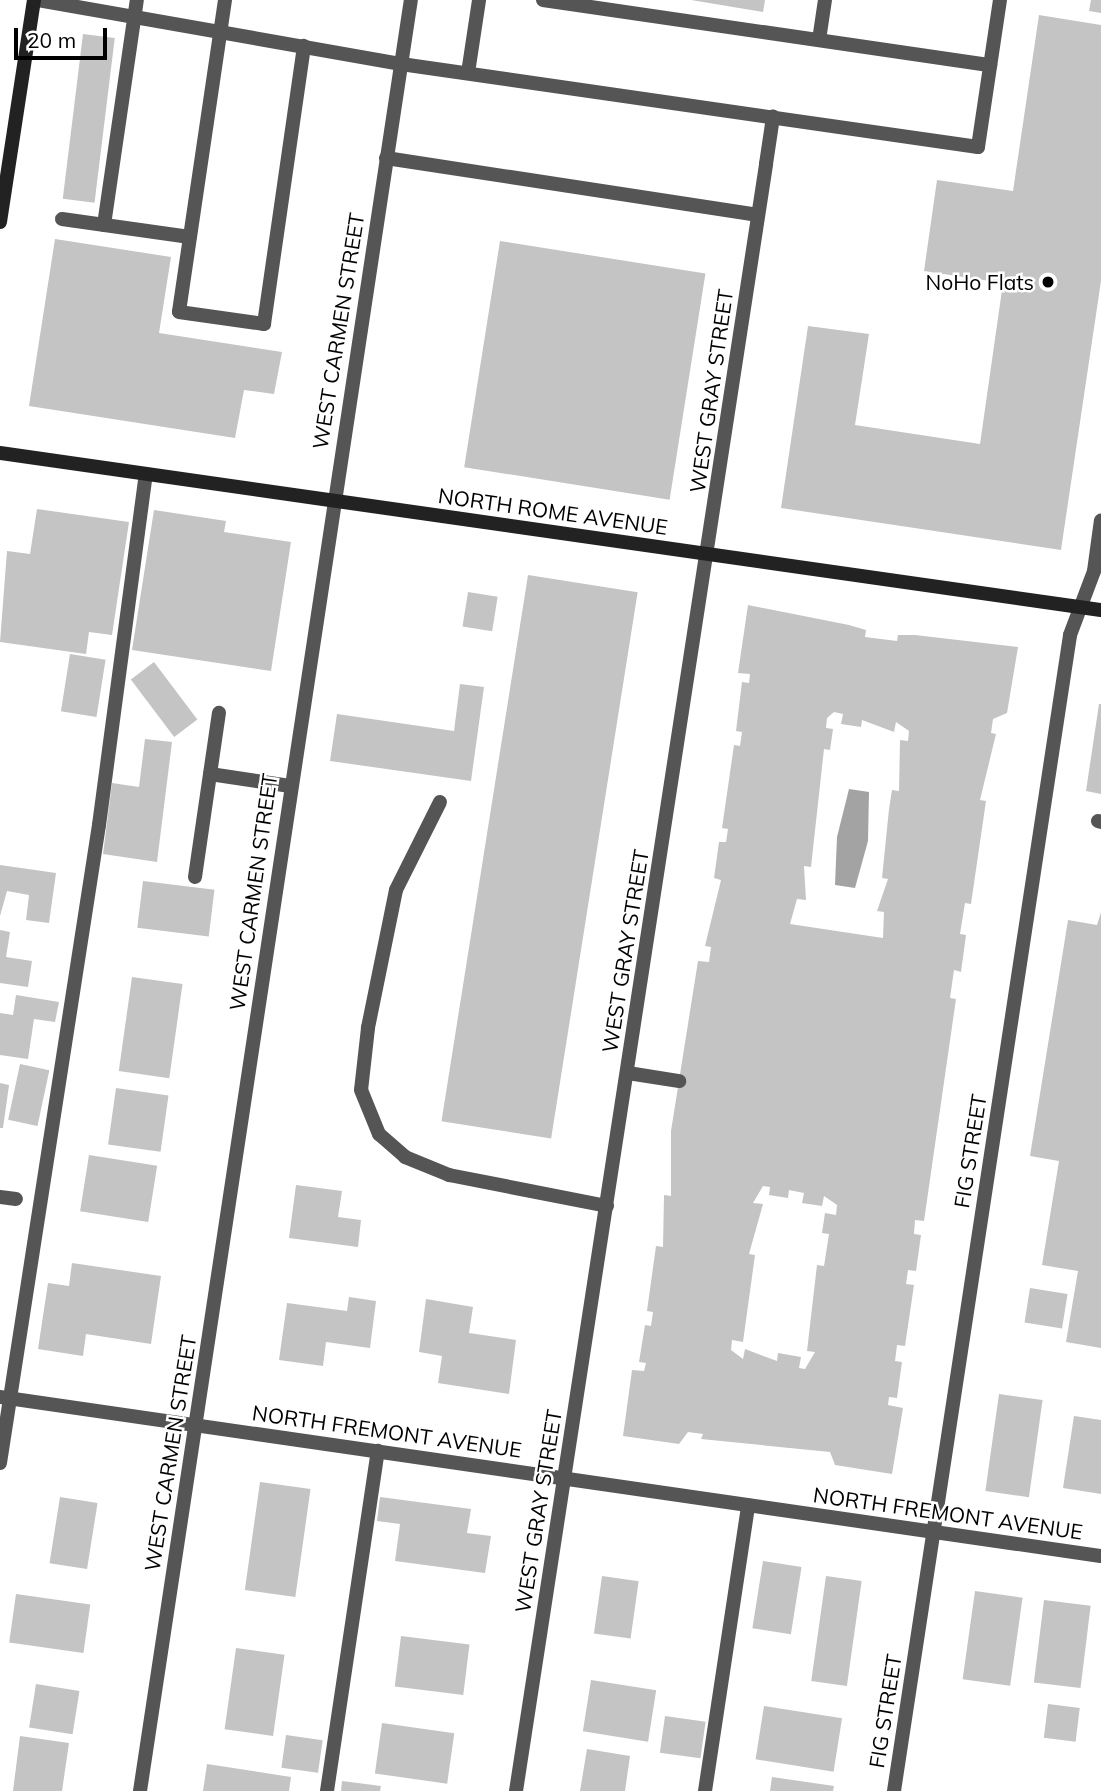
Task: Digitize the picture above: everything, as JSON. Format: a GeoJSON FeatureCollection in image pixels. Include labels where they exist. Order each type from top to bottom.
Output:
{"type":"FeatureCollection","features":[{"type":"Feature","properties":{"kind":"street"},"geometry":{"type":"LineString","coordinates":[[0,222],[36,0],[401,64],[978,147],[1000,0]]}},
{"type":"Feature","properties":{"kind":"street"},"geometry":{"type":"LineString","coordinates":[[104,225],[137,0]]}},
{"type":"Feature","properties":{"kind":"street"},"geometry":{"type":"LineString","coordinates":[[225,0],[179,312],[264,324],[304,46]]}},
{"type":"Feature","properties":{"kind":"street","name":"WEST CARMEN STREET"},"geometry":{"type":"LineString","coordinates":[[140,1791],[333,500],[411,0]]}},
{"type":"Feature","properties":{"kind":"street"},"geometry":{"type":"LineString","coordinates":[[468,73],[479,0]]}},
{"type":"Feature","properties":{"kind":"street"},"geometry":{"type":"LineString","coordinates":[[543,0],[990,65]]}},
{"type":"Feature","properties":{"kind":"street"},"geometry":{"type":"LineString","coordinates":[[819,40],[825,0]]}},
{"type":"Feature","properties":{"kind":"street","name":"WEST GRAY STREET"},"geometry":{"type":"LineString","coordinates":[[516,1791],[773,117]]}},
{"type":"Feature","properties":{"kind":"street"},"geometry":{"type":"LineString","coordinates":[[386,158],[757,215]]}},
{"type":"Feature","properties":{"kind":"street"},"geometry":{"type":"LineString","coordinates":[[62,219],[190,237]]}},
{"type":"Feature","properties":{"kind":"street","name":"NORTH ROME AVENUE"},"geometry":{"type":"LineString","coordinates":[[0,453],[1101,610]]}},
{"type":"Feature","properties":{"kind":"street"},"geometry":{"type":"LineString","coordinates":[[0,1462],[5,1398],[146,474]]}},
{"type":"Feature","properties":{"kind":"street","name":"FIG STREET"},"geometry":{"type":"LineString","coordinates":[[894,1791],[1070,635],[1082,607],[1101,520]]}},
{"type":"Feature","properties":{"kind":"street"},"geometry":{"type":"LineString","coordinates":[[195,877],[219,713]]}},
{"type":"Feature","properties":{"kind":"street"},"geometry":{"type":"LineString","coordinates":[[210,774],[290,786]]}},
{"type":"Feature","properties":{"kind":"street"},"geometry":{"type":"LineString","coordinates":[[440,802],[396,890],[370,1015],[361,1090],[379,1134],[405,1157],[449,1175],[607,1206]]}},
{"type":"Feature","properties":{"kind":"street"},"geometry":{"type":"LineString","coordinates":[[628,1073],[679,1081]]}},
{"type":"Feature","properties":{"kind":"street"},"geometry":{"type":"LineString","coordinates":[[0,1197],[16,1199]]}},
{"type":"Feature","properties":{"kind":"street","name":"NORTH FREMONT AVENUE"},"geometry":{"type":"LineString","coordinates":[[5,1398],[1101,1556]]}},
{"type":"Feature","properties":{"kind":"street"},"geometry":{"type":"LineString","coordinates":[[327,1791],[378,1451]]}},
{"type":"Feature","properties":{"kind":"street"},"geometry":{"type":"LineString","coordinates":[[705,1791],[748,1505]]}},
{"type":"Feature","properties":{"kind":"shaded area"},"geometry":{"type":"Polygon","coordinates":[[[849,789],[869,792],[868,841],[855,888],[835,885],[837,837],[849,789]]]}},
{"type":"Feature","properties":{"kind":"building"},"geometry":{"type":"Polygon","coordinates":[[[691,0],[765,0],[763,12],[691,0]]]}},
{"type":"Feature","properties":{"kind":"building"},"geometry":{"type":"Polygon","coordinates":[[[1091,0],[1101,0],[1101,13],[1089,11],[1091,0]]]}},
{"type":"Feature","properties":{"kind":"building","name":"NoHo Flats"},"geometry":{"type":"Polygon","coordinates":[[[1039,15],[1101,25],[1101,281],[1061,550],[781,508],[808,326],[869,334],[855,425],[980,444],[1003,283],[924,271],[937,180],[1013,191],[1039,15]]]}},
{"type":"Feature","properties":{"kind":"building"},"geometry":{"type":"Polygon","coordinates":[[[83,34],[115,38],[95,203],[63,199],[83,34]]]}},
{"type":"Feature","properties":{"kind":"building"},"geometry":{"type":"Polygon","coordinates":[[[55,239],[171,257],[159,333],[282,352],[274,394],[244,390],[235,438],[29,406],[55,239]]]}},
{"type":"Feature","properties":{"kind":"building"},"geometry":{"type":"Polygon","coordinates":[[[500,241],[705,274],[670,500],[464,467],[500,241]]]}},
{"type":"Feature","properties":{"kind":"building"},"geometry":{"type":"Polygon","coordinates":[[[37,509],[129,522],[112,635],[89,632],[86,654],[0,642],[7,551],[30,554],[37,509]]]}},
{"type":"Feature","properties":{"kind":"building"},"geometry":{"type":"Polygon","coordinates":[[[154,510],[226,521],[224,532],[291,542],[271,671],[132,650],[154,510]]]}},
{"type":"Feature","properties":{"kind":"building"},"geometry":{"type":"Polygon","coordinates":[[[528,575],[638,592],[551,1139],[441,1121],[528,575]]]}},
{"type":"Feature","properties":{"kind":"building"},"geometry":{"type":"Polygon","coordinates":[[[468,592],[498,597],[492,631],[463,627],[468,592]]]}},
{"type":"Feature","properties":{"kind":"building"},"geometry":{"type":"Polygon","coordinates":[[[748,605],[849,625],[866,630],[865,637],[897,641],[898,635],[915,635],[1018,647],[1007,713],[993,719],[991,733],[996,734],[980,800],[986,801],[971,904],[965,903],[960,934],[966,935],[961,972],[954,970],[950,998],[956,999],[924,1221],[915,1220],[914,1234],[921,1235],[916,1271],[908,1270],[906,1284],[914,1285],[905,1346],[897,1345],[895,1361],[902,1362],[897,1398],[889,1397],[888,1405],[903,1408],[892,1474],[835,1465],[830,1452],[701,1439],[703,1434],[688,1432],[679,1444],[623,1436],[632,1370],[644,1371],[646,1363],[639,1362],[645,1325],[651,1326],[653,1312],[647,1311],[656,1246],[663,1247],[664,1195],[671,1196],[671,1131],[698,961],[709,962],[711,947],[705,946],[721,880],[714,878],[719,842],[726,842],[728,829],[722,828],[734,745],[740,746],[742,732],[736,731],[742,682],[749,683],[750,674],[738,673],[748,605]],[[834,712],[827,718],[826,728],[833,729],[830,750],[824,749],[811,867],[804,866],[806,900],[797,899],[790,924],[883,938],[884,912],[877,911],[888,879],[882,878],[889,809],[892,790],[899,791],[900,740],[908,741],[909,731],[896,722],[894,732],[862,720],[861,727],[841,724],[843,714],[834,712]],[[763,1186],[753,1203],[763,1204],[749,1254],[755,1255],[743,1342],[732,1340],[731,1350],[743,1359],[745,1349],[777,1361],[778,1353],[801,1357],[799,1368],[805,1369],[815,1352],[807,1351],[817,1265],[824,1266],[829,1234],[822,1233],[825,1213],[836,1215],[837,1205],[824,1196],[822,1206],[802,1203],[804,1193],[789,1190],[788,1198],[769,1195],[770,1187],[763,1186]]]}},
{"type":"Feature","properties":{"kind":"building"},"geometry":{"type":"Polygon","coordinates":[[[70,654],[106,660],[96,717],[61,711],[70,654]]]}},
{"type":"Feature","properties":{"kind":"building"},"geometry":{"type":"Polygon","coordinates":[[[154,662],[197,720],[174,737],[131,679],[154,662]]]}},
{"type":"Feature","properties":{"kind":"building"},"geometry":{"type":"Polygon","coordinates":[[[460,684],[484,687],[471,781],[330,761],[337,714],[454,731],[460,684]]]}},
{"type":"Feature","properties":{"kind":"building"},"geometry":{"type":"Polygon","coordinates":[[[1101,704],[1101,794],[1086,791],[1101,704]]]}},
{"type":"Feature","properties":{"kind":"building"},"geometry":{"type":"Polygon","coordinates":[[[145,739],[172,742],[157,862],[103,854],[112,783],[139,787],[145,739]]]}},
{"type":"Feature","properties":{"kind":"building"},"geometry":{"type":"Polygon","coordinates":[[[0,865],[56,873],[49,923],[26,920],[29,895],[7,891],[0,916],[0,865]]]}},
{"type":"Feature","properties":{"kind":"building"},"geometry":{"type":"Polygon","coordinates":[[[143,881],[214,890],[209,936],[137,928],[143,881]]]}},
{"type":"Feature","properties":{"kind":"building"},"geometry":{"type":"Polygon","coordinates":[[[1101,912],[1101,1348],[1066,1342],[1078,1271],[1042,1265],[1059,1161],[1030,1156],[1068,920],[1097,925],[1101,912]]]}},
{"type":"Feature","properties":{"kind":"building"},"geometry":{"type":"Polygon","coordinates":[[[0,930],[10,932],[6,957],[32,961],[28,987],[0,983],[0,930]]]}},
{"type":"Feature","properties":{"kind":"building"},"geometry":{"type":"Polygon","coordinates":[[[132,977],[183,984],[169,1078],[119,1071],[132,977]]]}},
{"type":"Feature","properties":{"kind":"building"},"geometry":{"type":"Polygon","coordinates":[[[16,995],[59,1002],[55,1022],[34,1019],[28,1059],[0,1055],[0,1013],[13,1015],[16,995]]]}},
{"type":"Feature","properties":{"kind":"building"},"geometry":{"type":"Polygon","coordinates":[[[20,1064],[49,1070],[37,1126],[8,1120],[20,1064]]]}},
{"type":"Feature","properties":{"kind":"building"},"geometry":{"type":"Polygon","coordinates":[[[0,1083],[9,1085],[3,1128],[0,1128],[0,1083]]]}},
{"type":"Feature","properties":{"kind":"building"},"geometry":{"type":"Polygon","coordinates":[[[116,1088],[168,1095],[161,1152],[108,1144],[116,1088]]]}},
{"type":"Feature","properties":{"kind":"building"},"geometry":{"type":"Polygon","coordinates":[[[89,1155],[157,1166],[148,1222],[80,1211],[89,1155]]]}},
{"type":"Feature","properties":{"kind":"building"},"geometry":{"type":"Polygon","coordinates":[[[296,1185],[342,1191],[338,1217],[361,1220],[358,1247],[289,1238],[296,1185]]]}},
{"type":"Feature","properties":{"kind":"building"},"geometry":{"type":"Polygon","coordinates":[[[72,1263],[161,1276],[151,1344],[86,1334],[83,1356],[38,1349],[48,1283],[69,1286],[72,1263]]]}},
{"type":"Feature","properties":{"kind":"building"},"geometry":{"type":"Polygon","coordinates":[[[1030,1288],[1068,1294],[1062,1329],[1025,1323],[1030,1288]]]}},
{"type":"Feature","properties":{"kind":"building"},"geometry":{"type":"Polygon","coordinates":[[[349,1297],[376,1301],[370,1348],[326,1342],[323,1366],[279,1360],[287,1303],[347,1311],[349,1297]]]}},
{"type":"Feature","properties":{"kind":"building"},"geometry":{"type":"Polygon","coordinates":[[[426,1299],[473,1307],[469,1333],[516,1340],[509,1394],[438,1383],[442,1356],[419,1352],[426,1299]]]}},
{"type":"Feature","properties":{"kind":"building"},"geometry":{"type":"Polygon","coordinates":[[[999,1394],[1043,1400],[1029,1497],[985,1491],[999,1394]]]}},
{"type":"Feature","properties":{"kind":"building"},"geometry":{"type":"Polygon","coordinates":[[[1074,1416],[1101,1420],[1101,1494],[1063,1488],[1074,1416]]]}},
{"type":"Feature","properties":{"kind":"building"},"geometry":{"type":"Polygon","coordinates":[[[260,1482],[311,1489],[295,1597],[245,1590],[260,1482]]]}},
{"type":"Feature","properties":{"kind":"building"},"geometry":{"type":"Polygon","coordinates":[[[60,1497],[98,1503],[87,1569],[50,1563],[60,1497]]]}},
{"type":"Feature","properties":{"kind":"building"},"geometry":{"type":"Polygon","coordinates":[[[380,1497],[471,1509],[467,1533],[491,1536],[485,1573],[395,1561],[400,1524],[377,1521],[380,1497]]]}},
{"type":"Feature","properties":{"kind":"building"},"geometry":{"type":"Polygon","coordinates":[[[763,1561],[802,1567],[791,1634],[752,1628],[763,1561]]]}},
{"type":"Feature","properties":{"kind":"building"},"geometry":{"type":"Polygon","coordinates":[[[602,1576],[639,1581],[631,1639],[594,1633],[602,1576]]]}},
{"type":"Feature","properties":{"kind":"building"},"geometry":{"type":"Polygon","coordinates":[[[826,1576],[862,1581],[847,1686],[811,1681],[826,1576]]]}},
{"type":"Feature","properties":{"kind":"building"},"geometry":{"type":"Polygon","coordinates":[[[975,1591],[1023,1598],[1010,1686],[963,1679],[975,1591]]]}},
{"type":"Feature","properties":{"kind":"building"},"geometry":{"type":"Polygon","coordinates":[[[16,1594],[90,1604],[83,1653],[9,1643],[16,1594]]]}},
{"type":"Feature","properties":{"kind":"building"},"geometry":{"type":"Polygon","coordinates":[[[1044,1600],[1091,1606],[1081,1688],[1034,1682],[1044,1600]]]}},
{"type":"Feature","properties":{"kind":"building"},"geometry":{"type":"Polygon","coordinates":[[[401,1636],[469,1644],[463,1695],[395,1687],[401,1636]]]}},
{"type":"Feature","properties":{"kind":"building"},"geometry":{"type":"Polygon","coordinates":[[[236,1648],[285,1655],[273,1736],[225,1729],[236,1648]]]}},
{"type":"Feature","properties":{"kind":"building"},"geometry":{"type":"Polygon","coordinates":[[[591,1680],[656,1690],[648,1742],[583,1731],[591,1680]]]}},
{"type":"Feature","properties":{"kind":"building"},"geometry":{"type":"Polygon","coordinates":[[[36,1684],[79,1691],[73,1734],[29,1727],[36,1684]]]}},
{"type":"Feature","properties":{"kind":"building"},"geometry":{"type":"Polygon","coordinates":[[[1048,1704],[1080,1708],[1076,1742],[1044,1738],[1048,1704]]]}},
{"type":"Feature","properties":{"kind":"building"},"geometry":{"type":"Polygon","coordinates":[[[764,1706],[842,1718],[834,1772],[756,1759],[764,1706]]]}},
{"type":"Feature","properties":{"kind":"building"},"geometry":{"type":"Polygon","coordinates":[[[665,1716],[706,1722],[700,1758],[660,1753],[665,1716]]]}},
{"type":"Feature","properties":{"kind":"building"},"geometry":{"type":"Polygon","coordinates":[[[382,1723],[454,1733],[447,1784],[375,1774],[382,1723]]]}},
{"type":"Feature","properties":{"kind":"building"},"geometry":{"type":"Polygon","coordinates":[[[286,1735],[323,1740],[318,1773],[281,1768],[286,1735]]]}},
{"type":"Feature","properties":{"kind":"building"},"geometry":{"type":"Polygon","coordinates":[[[20,1736],[69,1743],[62,1791],[13,1791],[20,1736]]]}},
{"type":"Feature","properties":{"kind":"building"},"geometry":{"type":"Polygon","coordinates":[[[587,1749],[630,1756],[625,1791],[580,1791],[587,1749]]]}},
{"type":"Feature","properties":{"kind":"building"},"geometry":{"type":"Polygon","coordinates":[[[207,1764],[291,1777],[289,1791],[203,1791],[207,1764]]]}},
{"type":"Feature","properties":{"kind":"building"},"geometry":{"type":"Polygon","coordinates":[[[772,1777],[834,1786],[833,1791],[770,1791],[772,1777]]]}},
{"type":"Feature","properties":{"kind":"building"},"geometry":{"type":"Polygon","coordinates":[[[342,1781],[381,1786],[380,1791],[341,1791],[342,1781]]]}},
{"type":"Feature","properties":{"kind":"place","name":"NoHo Flats"},"geometry":{"type":"Point","coordinates":[1048,282]}}]}
